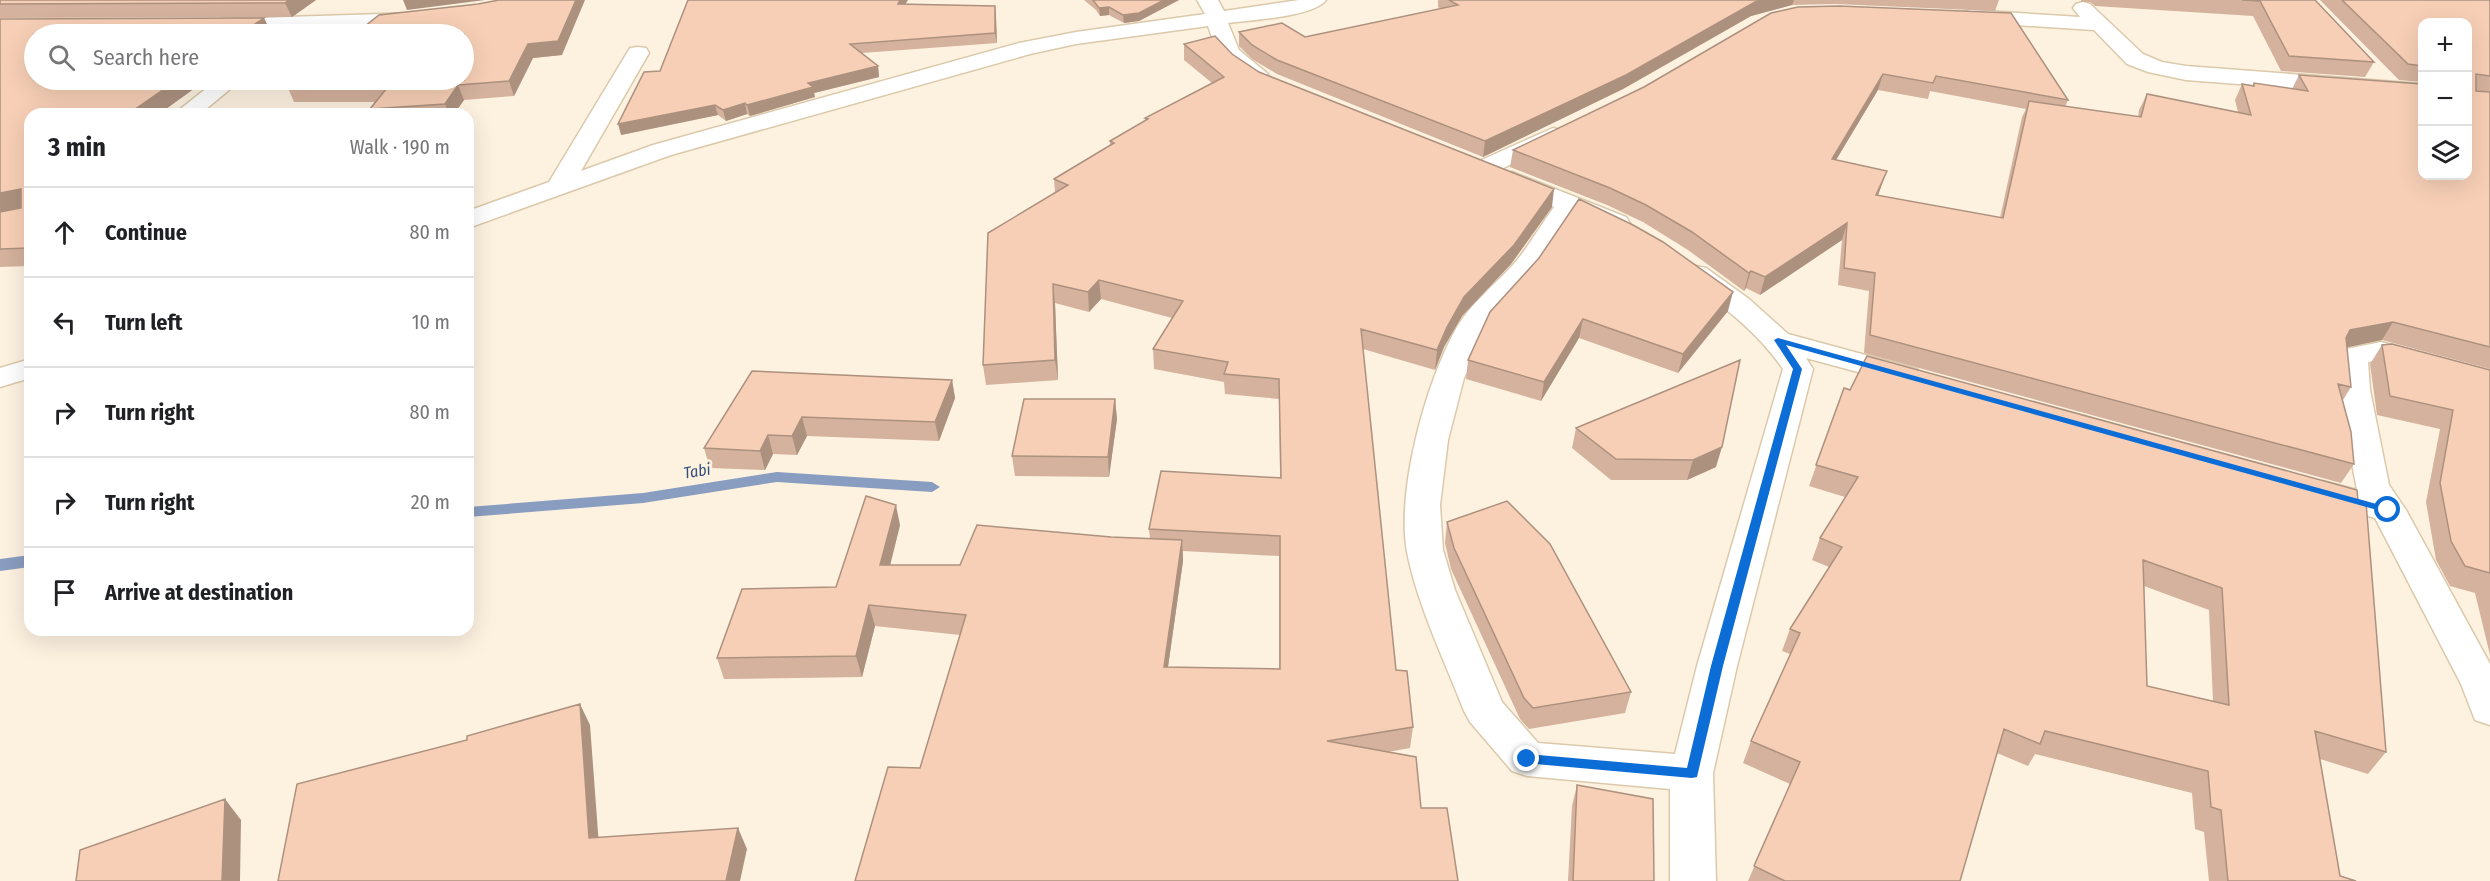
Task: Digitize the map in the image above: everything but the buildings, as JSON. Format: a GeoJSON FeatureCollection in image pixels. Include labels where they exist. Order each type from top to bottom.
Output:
{"type":"FeatureCollection","features":[{"type":"Feature","properties":{"kind":"street"},"geometry":{"type":"LineString","coordinates":[[474,218],[662,150],[1027,48],[1211,9],[1299,7],[1316,0]]}},
{"type":"Feature","properties":{"kind":"street"},"geometry":{"type":"LineString","coordinates":[[2076,0],[2097,24],[2135,59],[2156,67],[2186,73],[2418,91]]}},
{"type":"Feature","properties":{"kind":"street"},"geometry":{"type":"LineString","coordinates":[[1211,9],[1226,51],[1236,62],[1279,85]]}},
{"type":"Feature","properties":{"kind":"street"},"geometry":{"type":"LineString","coordinates":[[1953,16],[2097,24]]}},
{"type":"Feature","properties":{"kind":"street"},"geometry":{"type":"LineString","coordinates":[[353,24],[435,17]]}},
{"type":"Feature","properties":{"kind":"street"},"geometry":{"type":"LineString","coordinates":[[558,188],[638,53]]}},
{"type":"Feature","properties":{"kind":"street"},"geometry":{"type":"LineString","coordinates":[[2367,63],[2391,88]]}},
{"type":"Feature","properties":{"kind":"street"},"geometry":{"type":"LineString","coordinates":[[194,108],[218,90]]}},
{"type":"Feature","properties":{"kind":"street"},"geometry":{"type":"LineString","coordinates":[[1484,168],[1569,127]]}},
{"type":"Feature","properties":{"kind":"street"},"geometry":{"type":"LineString","coordinates":[[1456,157],[1611,219],[1640,236]]}},
{"type":"Feature","properties":{"kind":"street"},"geometry":{"type":"LineString","coordinates":[[1570,203],[1524,269],[1472,327],[1448,378],[1432,440],[1423,505],[1425,550],[1436,590],[1485,711],[1527,759],[1692,773]]}},
{"type":"Feature","properties":{"kind":"street"},"geometry":{"type":"LineString","coordinates":[[1669,255],[1745,309],[1778,340],[1798,369],[1717,666],[1692,773],[1693,881]]}},
{"type":"Feature","properties":{"kind":"street"},"geometry":{"type":"LineString","coordinates":[[1778,340],[1939,385]]}},
{"type":"Feature","properties":{"kind":"street"},"geometry":{"type":"LineString","coordinates":[[2490,381],[2381,351],[2352,356],[2354,390],[2372,486],[2388,510],[2481,684],[2490,709]]}},
{"type":"Feature","properties":{"kind":"street"},"geometry":{"type":"LineString","coordinates":[[0,378],[24,370]]}},
{"type":"Feature","properties":{"kind":"street"},"geometry":{"type":"LineString","coordinates":[[2295,484],[2388,510]]}},
{"type":"Feature","properties":{"kind":"waterway","name":"Tabi"},"geometry":{"type":"LineString","coordinates":[[474,512],[643,498],[777,477],[932,487]]}},
{"type":"Feature","properties":{"kind":"waterway","name":"Tabi"},"geometry":{"type":"LineString","coordinates":[[0,565],[24,562]]}},
{"type":"Feature","properties":{"kind":"route"},"geometry":{"type":"LineString","coordinates":[[1527,759],[1692,773],[1717,666],[1798,369],[1778,340],[2388,510]]}}]}
